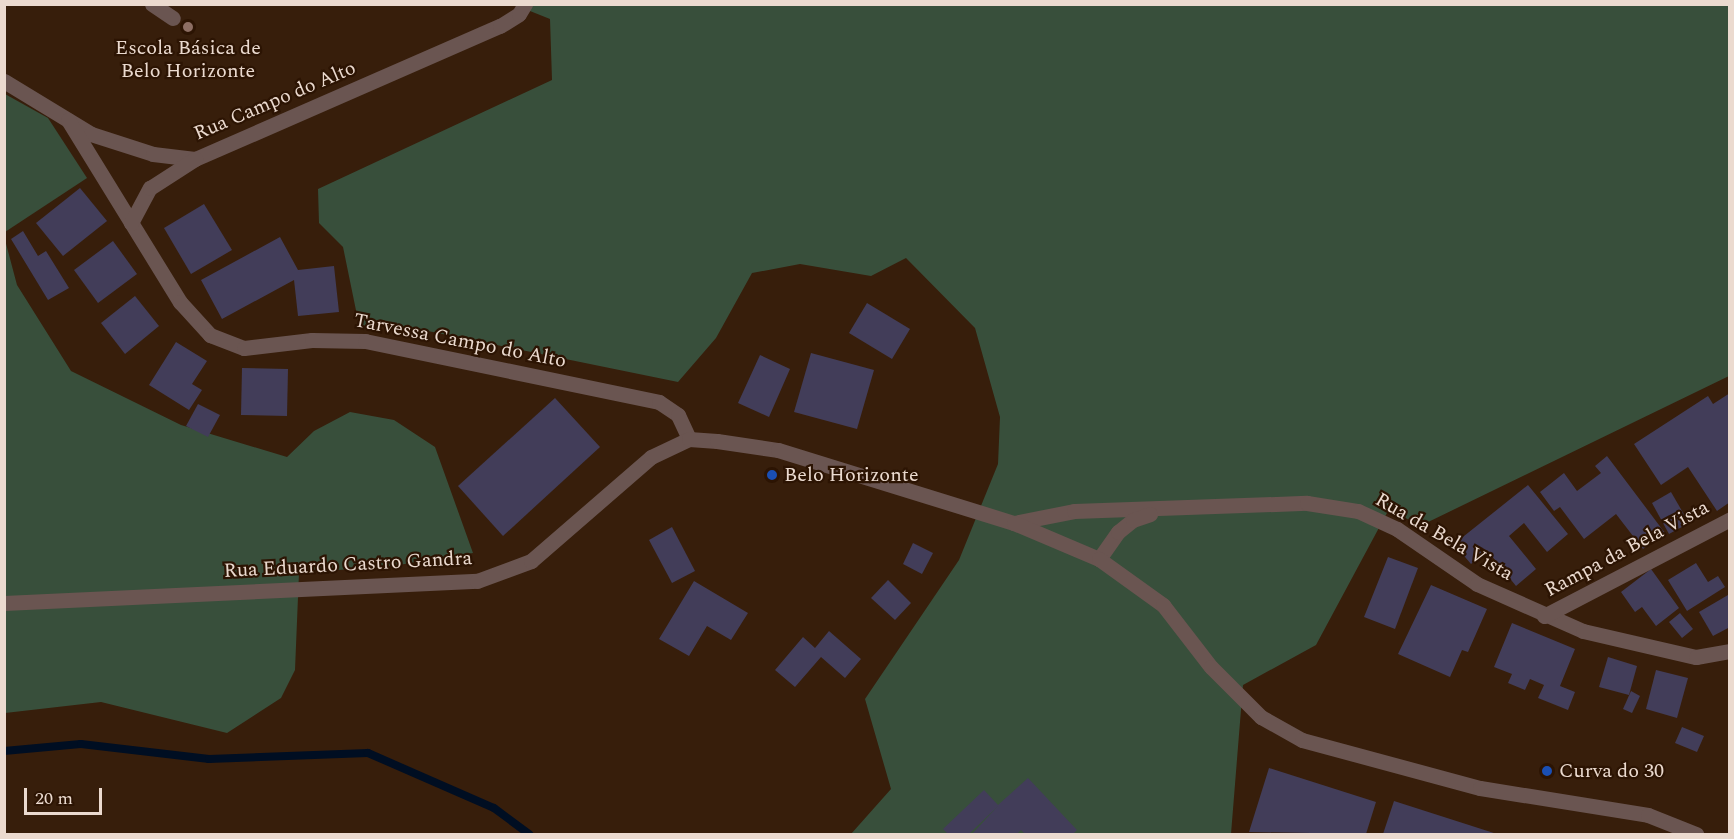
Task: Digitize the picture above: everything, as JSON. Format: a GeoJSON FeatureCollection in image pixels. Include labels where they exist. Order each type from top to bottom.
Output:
{"type":"FeatureCollection","features":[{"type":"Feature","properties":{"kind":"street"},"geometry":{"type":"LineString","coordinates":[[152,4],[173,18]]}},
{"type":"Feature","properties":{"kind":"street","name":"Rua Campo do Alto"},"geometry":{"type":"LineString","coordinates":[[4,81],[91,134],[153,154],[195,159],[500,26],[519,14],[525,4]]}},
{"type":"Feature","properties":{"kind":"street","name":"Tarvessa Campo do Alto"},"geometry":{"type":"LineString","coordinates":[[68,120],[180,303],[210,335],[244,348],[312,340],[365,341],[659,402],[678,415],[689,439]]}},
{"type":"Feature","properties":{"kind":"street"},"geometry":{"type":"LineString","coordinates":[[131,223],[150,188],[195,159]]}},
{"type":"Feature","properties":{"kind":"street"},"geometry":{"type":"LineString","coordinates":[[689,439],[777,450],[1014,522],[1100,559],[1163,605],[1211,667],[1261,717],[1302,740],[1480,788],[1648,815],[1695,834]]}},
{"type":"Feature","properties":{"kind":"street","name":"Rua Eduardo Castro Gandra"},"geometry":{"type":"LineString","coordinates":[[4,603],[477,581],[531,561],[651,457],[689,439]]}},
{"type":"Feature","properties":{"kind":"street","name":"Rua da Bela Vista"},"geometry":{"type":"LineString","coordinates":[[1014,522],[1074,511],[1307,503],[1358,511],[1396,529],[1477,584],[1544,616],[1648,649],[1696,657],[1730,651]]}},
{"type":"Feature","properties":{"kind":"street","name":"Rua da Bela Vista"},"geometry":{"type":"LineString","coordinates":[[1100,559],[1118,532],[1132,520],[1164,509]]}},
{"type":"Feature","properties":{"kind":"street","name":"Rampa da Bela Vista"},"geometry":{"type":"LineString","coordinates":[[1544,616],[1730,519]]}},
{"type":"Feature","properties":{"kind":"green space"},"geometry":{"type":"Polygon","coordinates":[[[515,5],[1729,5],[1729,376],[1422,525],[1388,511],[1316,645],[1243,685],[1231,834],[851,834],[891,789],[865,699],[959,560],[998,464],[1000,417],[975,328],[906,258],[871,276],[800,264],[752,273],[716,338],[678,382],[423,330],[359,325],[343,247],[319,223],[318,189],[552,80],[550,19],[515,5]]]}},
{"type":"Feature","properties":{"kind":"green space"},"geometry":{"type":"Polygon","coordinates":[[[5,94],[48,118],[87,178],[5,232],[5,94]]]}},
{"type":"Feature","properties":{"kind":"green space"},"geometry":{"type":"Polygon","coordinates":[[[4,236],[17,285],[71,371],[181,425],[287,457],[314,431],[350,412],[394,420],[435,447],[473,553],[392,566],[299,573],[295,670],[281,698],[227,733],[101,702],[5,713],[4,236]]]}},
{"type":"Feature","properties":{"kind":"building"},"geometry":{"type":"Polygon","coordinates":[[[80,188],[107,221],[63,256],[36,223],[80,188]]]}},
{"type":"Feature","properties":{"kind":"building"},"geometry":{"type":"Polygon","coordinates":[[[204,204],[232,250],[191,274],[164,228],[204,204]]]}},
{"type":"Feature","properties":{"kind":"building"},"geometry":{"type":"Polygon","coordinates":[[[23,231],[38,256],[46,251],[69,288],[48,300],[11,239],[23,231]]]}},
{"type":"Feature","properties":{"kind":"building"},"geometry":{"type":"Polygon","coordinates":[[[280,237],[298,270],[334,266],[339,312],[298,316],[294,280],[222,319],[201,280],[280,237]]]}},
{"type":"Feature","properties":{"kind":"building"},"geometry":{"type":"Polygon","coordinates":[[[113,241],[137,274],[98,303],[74,270],[113,241]]]}},
{"type":"Feature","properties":{"kind":"building"},"geometry":{"type":"Polygon","coordinates":[[[135,296],[159,326],[125,354],[101,323],[135,296]]]}},
{"type":"Feature","properties":{"kind":"building"},"geometry":{"type":"Polygon","coordinates":[[[867,303],[910,329],[892,359],[849,333],[867,303]]]}},
{"type":"Feature","properties":{"kind":"building"},"geometry":{"type":"Polygon","coordinates":[[[176,342],[207,361],[192,384],[202,390],[189,410],[149,385],[176,342]]]}},
{"type":"Feature","properties":{"kind":"building"},"geometry":{"type":"Polygon","coordinates":[[[811,353],[874,370],[857,429],[794,412],[811,353]]]}},
{"type":"Feature","properties":{"kind":"building"},"geometry":{"type":"Polygon","coordinates":[[[760,355],[790,369],[769,417],[738,403],[760,355]]]}},
{"type":"Feature","properties":{"kind":"building"},"geometry":{"type":"Polygon","coordinates":[[[242,368],[288,369],[287,416],[241,415],[242,368]]]}},
{"type":"Feature","properties":{"kind":"building"},"geometry":{"type":"Polygon","coordinates":[[[1730,393],[1730,502],[1717,511],[1688,467],[1661,485],[1634,444],[1708,396],[1713,404],[1730,393]]]}},
{"type":"Feature","properties":{"kind":"building"},"geometry":{"type":"Polygon","coordinates":[[[555,398],[600,447],[503,536],[458,486],[555,398]]]}},
{"type":"Feature","properties":{"kind":"building"},"geometry":{"type":"Polygon","coordinates":[[[198,404],[220,415],[208,437],[186,426],[198,404]]]}},
{"type":"Feature","properties":{"kind":"building"},"geometry":{"type":"Polygon","coordinates":[[[1607,456],[1665,533],[1643,549],[1616,514],[1584,539],[1560,507],[1554,511],[1540,492],[1564,473],[1577,491],[1601,473],[1595,466],[1607,456]]]}},
{"type":"Feature","properties":{"kind":"building"},"geometry":{"type":"Polygon","coordinates":[[[1528,485],[1568,534],[1547,552],[1524,523],[1509,536],[1536,569],[1516,586],[1487,550],[1471,564],[1454,544],[1528,485]]]}},
{"type":"Feature","properties":{"kind":"building"},"geometry":{"type":"Polygon","coordinates":[[[1671,492],[1689,523],[1669,534],[1652,503],[1671,492]]]}},
{"type":"Feature","properties":{"kind":"building"},"geometry":{"type":"Polygon","coordinates":[[[672,527],[695,571],[672,583],[649,540],[672,527]]]}},
{"type":"Feature","properties":{"kind":"building"},"geometry":{"type":"Polygon","coordinates":[[[913,543],[933,553],[922,574],[903,564],[913,543]]]}},
{"type":"Feature","properties":{"kind":"building"},"geometry":{"type":"Polygon","coordinates":[[[1388,557],[1418,568],[1395,629],[1364,617],[1388,557]]]}},
{"type":"Feature","properties":{"kind":"building"},"geometry":{"type":"Polygon","coordinates":[[[1696,563],[1708,582],[1718,576],[1725,587],[1687,611],[1668,580],[1696,563]]]}},
{"type":"Feature","properties":{"kind":"building"},"geometry":{"type":"Polygon","coordinates":[[[1651,569],[1679,608],[1656,626],[1642,607],[1635,612],[1621,592],[1651,569]]]}},
{"type":"Feature","properties":{"kind":"building"},"geometry":{"type":"Polygon","coordinates":[[[888,580],[911,603],[895,620],[871,598],[888,580]]]}},
{"type":"Feature","properties":{"kind":"building"},"geometry":{"type":"Polygon","coordinates":[[[694,581],[748,613],[731,640],[707,626],[689,656],[659,639],[694,581]]]}},
{"type":"Feature","properties":{"kind":"building"},"geometry":{"type":"Polygon","coordinates":[[[1431,585],[1487,609],[1468,652],[1462,650],[1450,677],[1398,654],[1431,585]]]}},
{"type":"Feature","properties":{"kind":"building"},"geometry":{"type":"Polygon","coordinates":[[[1728,595],[1730,627],[1713,636],[1699,612],[1728,595]]]}},
{"type":"Feature","properties":{"kind":"building"},"geometry":{"type":"Polygon","coordinates":[[[1680,613],[1693,629],[1682,638],[1669,622],[1680,613]]]}},
{"type":"Feature","properties":{"kind":"building"},"geometry":{"type":"Polygon","coordinates":[[[1512,623],[1575,649],[1560,686],[1575,692],[1568,710],[1538,698],[1544,685],[1530,679],[1525,690],[1508,683],[1512,674],[1494,667],[1512,623]]]}},
{"type":"Feature","properties":{"kind":"building"},"geometry":{"type":"Polygon","coordinates":[[[829,631],[861,659],[845,678],[821,657],[795,687],[775,670],[803,637],[815,648],[829,631]]]}},
{"type":"Feature","properties":{"kind":"building"},"geometry":{"type":"Polygon","coordinates":[[[1608,657],[1637,666],[1629,695],[1599,687],[1608,657]]]}},
{"type":"Feature","properties":{"kind":"building"},"geometry":{"type":"Polygon","coordinates":[[[1656,670],[1688,678],[1677,718],[1646,709],[1656,670]]]}},
{"type":"Feature","properties":{"kind":"building"},"geometry":{"type":"Polygon","coordinates":[[[1631,691],[1640,696],[1632,713],[1623,709],[1631,691]]]}},
{"type":"Feature","properties":{"kind":"building"},"geometry":{"type":"Polygon","coordinates":[[[1682,727],[1704,736],[1697,752],[1675,743],[1682,727]]]}},
{"type":"Feature","properties":{"kind":"building"},"geometry":{"type":"Polygon","coordinates":[[[1269,768],[1376,802],[1366,834],[1249,832],[1269,768]]]}},
{"type":"Feature","properties":{"kind":"building"},"geometry":{"type":"Polygon","coordinates":[[[1028,778],[1077,830],[1073,834],[1025,834],[1021,830],[1017,834],[972,834],[998,806],[969,834],[948,834],[943,829],[984,790],[998,805],[1028,778]]]}},
{"type":"Feature","properties":{"kind":"building"},"geometry":{"type":"Polygon","coordinates":[[[1394,801],[1497,834],[1383,834],[1394,801]]]}},
{"type":"Feature","properties":{"kind":"waterway"},"geometry":{"type":"LineString","coordinates":[[4,751],[81,744],[209,759],[368,753],[494,808],[529,834]]}},
{"type":"Feature","properties":{"kind":"place","name":"Escola Básica de Belo Horizonte"},"geometry":{"type":"Point","coordinates":[188,27]}},
{"type":"Feature","properties":{"kind":"place","name":"Belo Horizonte"},"geometry":{"type":"Point","coordinates":[772,475]}},
{"type":"Feature","properties":{"kind":"place","name":"Curva do 30"},"geometry":{"type":"Point","coordinates":[1547,771]}}]}
